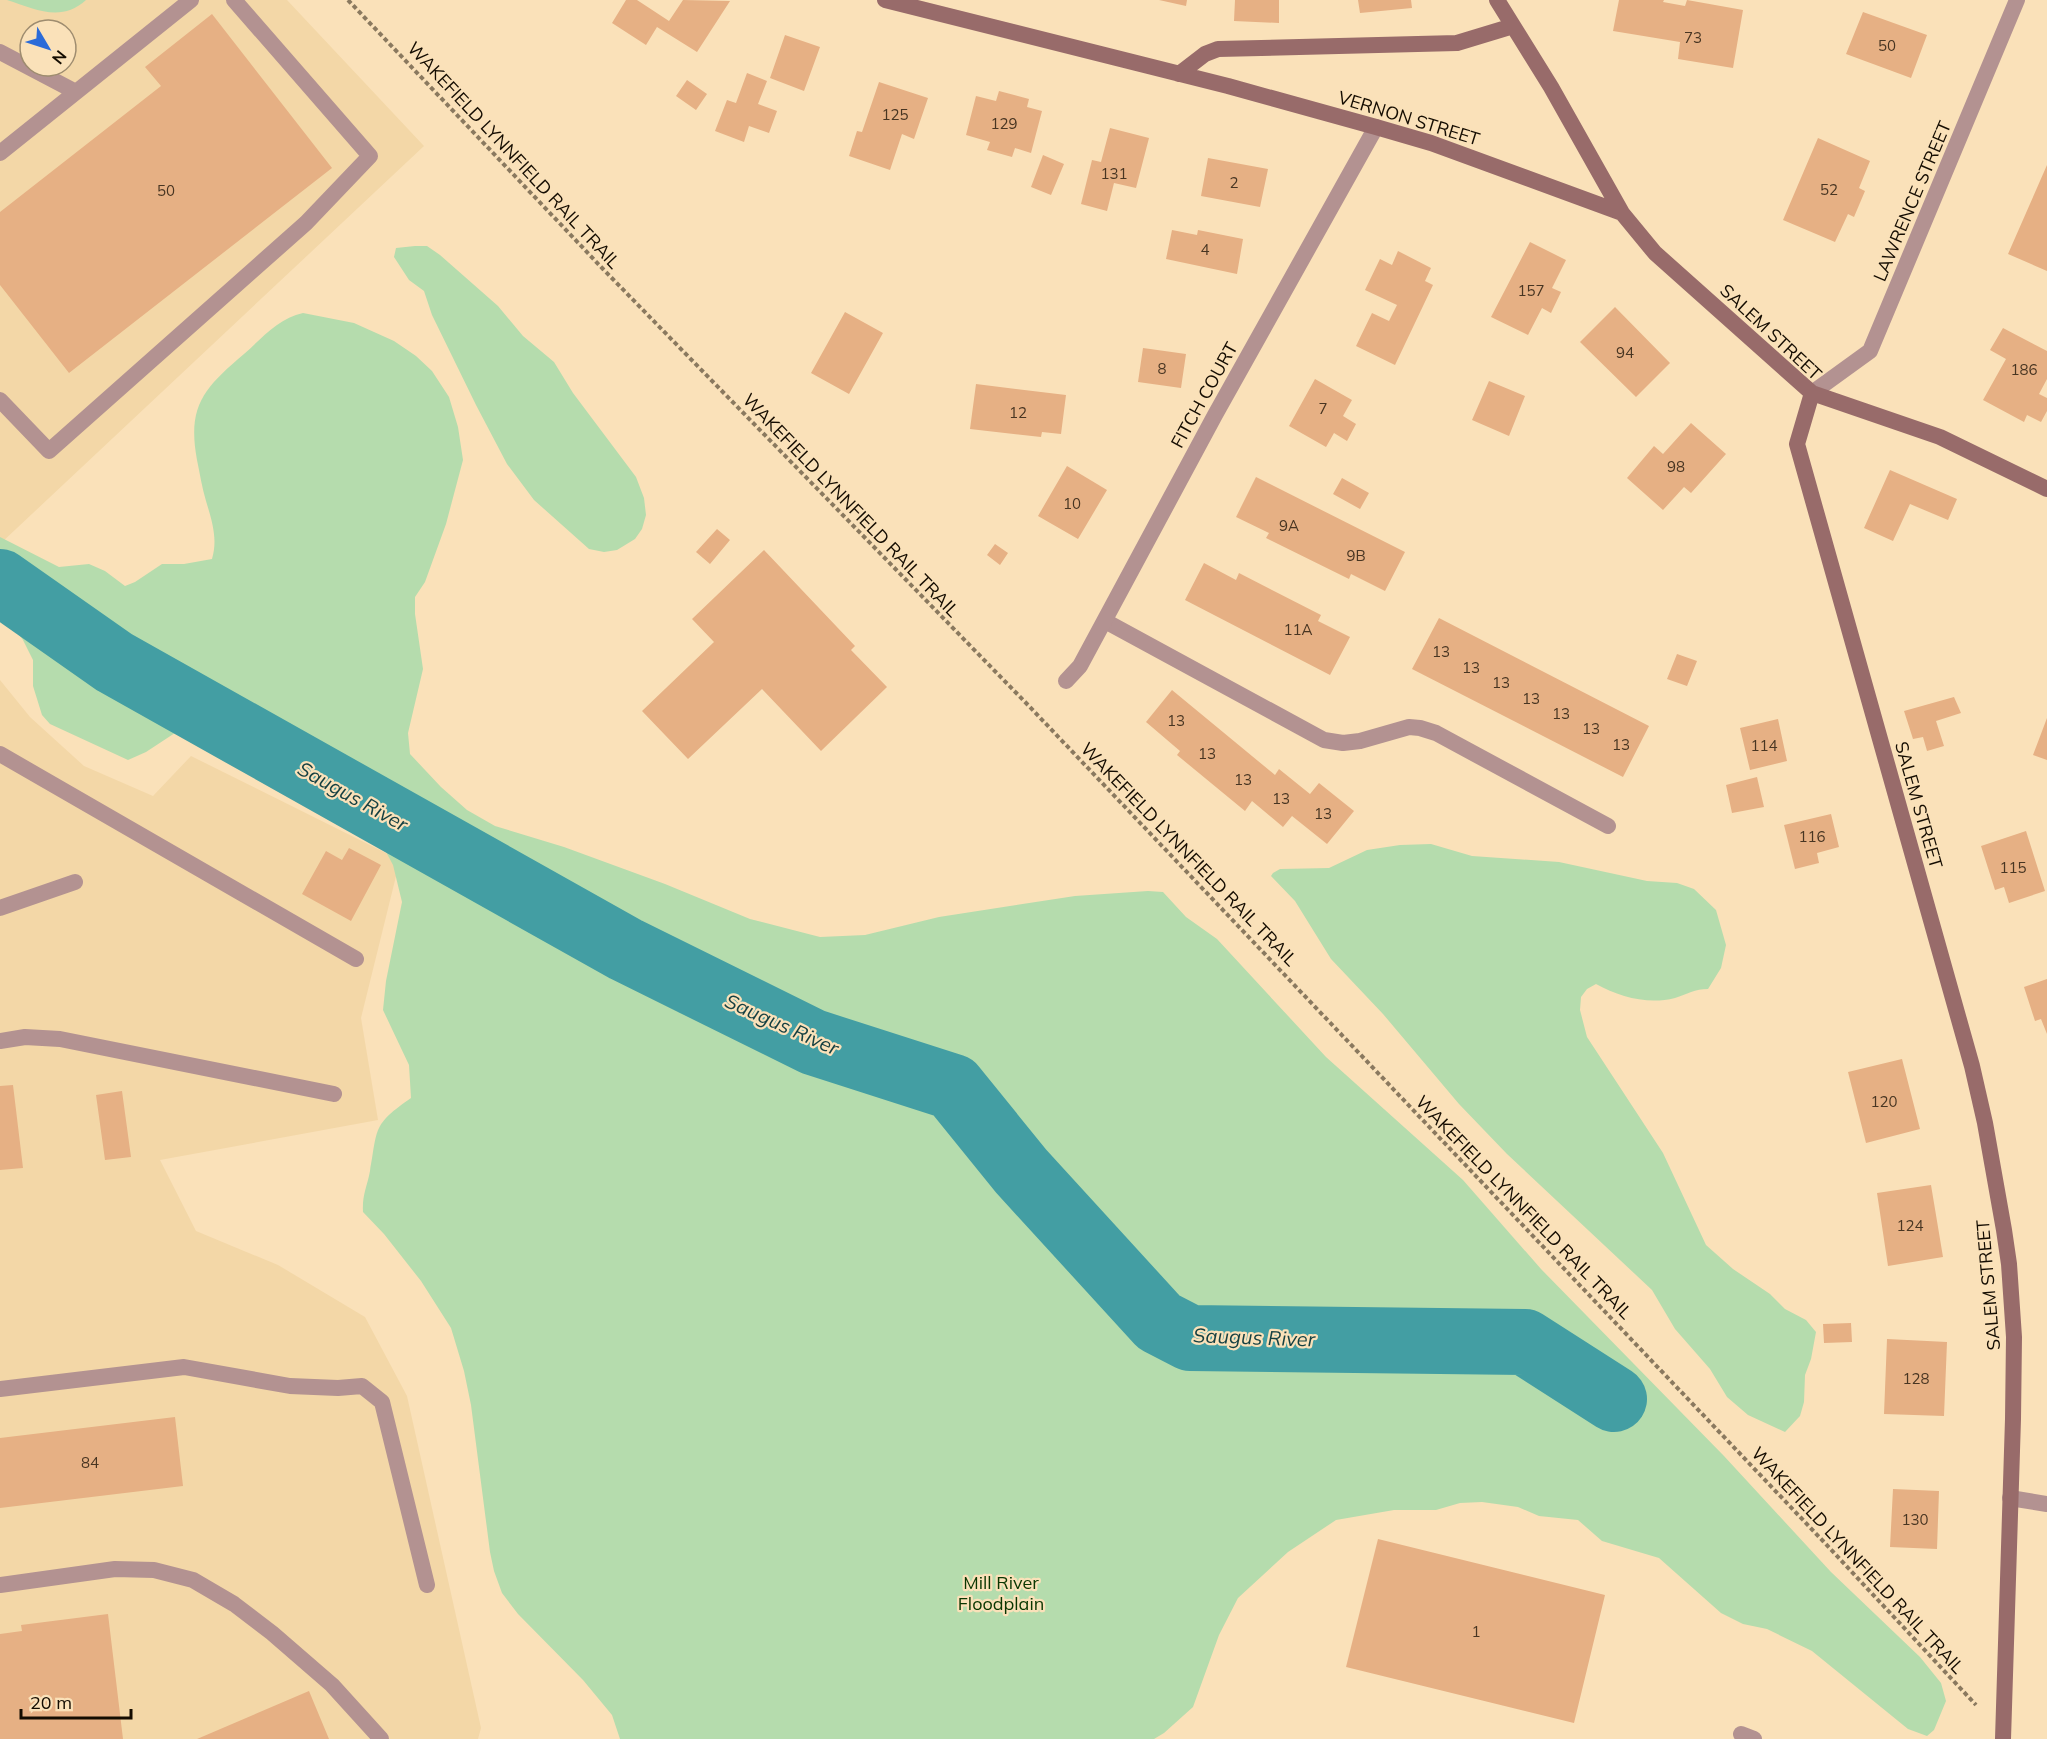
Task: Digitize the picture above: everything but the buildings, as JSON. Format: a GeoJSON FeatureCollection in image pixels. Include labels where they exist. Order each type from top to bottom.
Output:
{"type":"FeatureCollection","features":[{"type":"Feature","properties":{"kind":"main road","name":"VERNON STREET"},"geometry":{"type":"LineString","coordinates":[[885,0],[1179,74],[1376,127],[1443,147],[1622,213]]}},
{"type":"Feature","properties":{"kind":"main road","name":"SALEM STREET"},"geometry":{"type":"LineString","coordinates":[[1497,0],[1622,213],[1655,253],[1812,393],[1797,444],[1972,1066],[1987,1134],[2009,1264],[2014,1337],[2003,1737]]}},
{"type":"Feature","properties":{"kind":"main road"},"geometry":{"type":"LineString","coordinates":[[1179,74],[1205,54],[1218,49],[1458,43],[1513,26]]}},
{"type":"Feature","properties":{"kind":"main road"},"geometry":{"type":"LineString","coordinates":[[1812,393],[1940,437],[2047,489]]}},
{"type":"Feature","properties":{"kind":"street"},"geometry":{"type":"LineString","coordinates":[[0,153],[191,0]]}},
{"type":"Feature","properties":{"kind":"street"},"geometry":{"type":"LineString","coordinates":[[0,400],[49,451],[306,223],[370,156],[234,0]]}},
{"type":"Feature","properties":{"kind":"street","name":"LAWRENCE STREET"},"geometry":{"type":"LineString","coordinates":[[1812,393],[1870,351],[2017,0]]}},
{"type":"Feature","properties":{"kind":"street"},"geometry":{"type":"LineString","coordinates":[[0,52],[76,92]]}},
{"type":"Feature","properties":{"kind":"street","name":"FITCH COURT"},"geometry":{"type":"LineString","coordinates":[[1066,681],[1080,666],[1215,415],[1376,127]]}},
{"type":"Feature","properties":{"kind":"street"},"geometry":{"type":"LineString","coordinates":[[1105,621],[1324,740],[1343,743],[1360,741],[1409,727],[1420,728],[1436,734],[1608,826]]}},
{"type":"Feature","properties":{"kind":"street"},"geometry":{"type":"LineString","coordinates":[[0,754],[356,959]]}},
{"type":"Feature","properties":{"kind":"street"},"geometry":{"type":"LineString","coordinates":[[0,908],[75,882]]}},
{"type":"Feature","properties":{"kind":"street"},"geometry":{"type":"LineString","coordinates":[[0,1041],[25,1037],[60,1039],[334,1094]]}},
{"type":"Feature","properties":{"kind":"street"},"geometry":{"type":"LineString","coordinates":[[0,1389],[184,1367],[290,1386],[338,1388],[362,1386],[382,1402],[427,1585]]}},
{"type":"Feature","properties":{"kind":"street"},"geometry":{"type":"LineString","coordinates":[[2010,1498],[2047,1504]]}},
{"type":"Feature","properties":{"kind":"street"},"geometry":{"type":"LineString","coordinates":[[0,1585],[115,1569],[154,1570],[193,1580],[234,1604],[272,1633],[332,1685],[381,1739]]}},
{"type":"Feature","properties":{"kind":"path","name":"WAKEFIELD LYNNFIELD RAIL TRAIL"},"geometry":{"type":"LineString","coordinates":[[348,0],[603,269],[1028,705],[1823,1541],[2003,1737]]}},
{"type":"Feature","properties":{"kind":"shaded area"},"geometry":{"type":"Polygon","coordinates":[[[0,0],[287,0],[424,146],[0,544],[0,0]]]}},
{"type":"Feature","properties":{"kind":"shaded area"},"geometry":{"type":"Polygon","coordinates":[[[0,680],[30,717],[84,766],[153,796],[191,756],[400,860],[361,1018],[378,1120],[160,1160],[196,1231],[278,1265],[365,1317],[407,1396],[481,1728],[478,1739],[0,1739],[0,680]]]}},
{"type":"Feature","properties":{"kind":"green space"},"geometry":{"type":"Polygon","coordinates":[[[7,0],[86,0],[67,11],[48,12],[7,0]]]}},
{"type":"Feature","properties":{"kind":"green space"},"geometry":{"type":"Polygon","coordinates":[[[427,246],[440,255],[498,306],[523,336],[554,362],[573,393],[636,477],[644,498],[646,515],[642,529],[635,539],[617,550],[604,552],[589,549],[534,500],[507,464],[432,315],[424,291],[409,280],[394,257],[396,248],[427,246]]]}},
{"type":"Feature","properties":{"kind":"green space","name":"Mill River Floodplain"},"geometry":{"type":"Polygon","coordinates":[[[303,313],[354,323],[394,341],[416,356],[432,371],[449,397],[458,427],[463,460],[446,524],[425,582],[415,597],[415,614],[423,669],[408,733],[410,754],[441,787],[467,810],[495,826],[564,847],[665,884],[750,919],[820,937],[865,935],[939,917],[1075,896],[1163,892],[1186,917],[1217,939],[1326,1057],[1463,1180],[1541,1269],[1724,1456],[1831,1572],[1920,1657],[1941,1683],[1946,1701],[1934,1730],[1927,1736],[1908,1729],[1812,1651],[1767,1629],[1743,1624],[1721,1613],[1659,1558],[1602,1541],[1578,1520],[1539,1516],[1518,1507],[1482,1502],[1460,1503],[1436,1510],[1394,1510],[1336,1520],[1288,1552],[1238,1598],[1219,1635],[1193,1707],[1154,1739],[620,1739],[612,1715],[583,1680],[518,1614],[502,1593],[490,1552],[471,1405],[451,1328],[421,1281],[384,1234],[363,1212],[364,1196],[379,1128],[389,1115],[411,1098],[409,1065],[383,1010],[386,981],[402,902],[393,865],[385,850],[371,834],[329,801],[226,747],[181,729],[146,752],[128,760],[50,724],[42,715],[33,686],[33,660],[23,640],[0,608],[0,537],[59,567],[89,564],[105,571],[125,586],[162,564],[184,564],[212,559],[214,530],[202,486],[195,441],[194,425],[197,412],[209,388],[218,377],[264,335],[286,319],[303,313]]]}},
{"type":"Feature","properties":{"kind":"green space"},"geometry":{"type":"Polygon","coordinates":[[[1431,844],[1472,856],[1559,862],[1647,881],[1677,883],[1694,889],[1716,910],[1726,945],[1721,968],[1708,989],[1655,1001],[1634,999],[1596,984],[1587,989],[1581,997],[1580,1010],[1587,1037],[1663,1153],[1706,1245],[1733,1269],[1770,1294],[1785,1309],[1806,1320],[1816,1332],[1811,1359],[1805,1375],[1804,1402],[1800,1416],[1785,1432],[1748,1415],[1727,1397],[1710,1369],[1675,1329],[1652,1290],[1507,1154],[1459,1104],[1383,1014],[1331,959],[1295,901],[1271,876],[1280,869],[1329,868],[1367,850],[1400,845],[1431,844]]]}},
{"type":"Feature","properties":{"kind":"waterway","name":"Saugus River"},"geometry":{"type":"LineString","coordinates":[[0,582],[114,662],[625,949],[813,1042],[953,1087],[1021,1171],[1159,1322],[1190,1338],[1525,1342],[1614,1399]]}}]}
